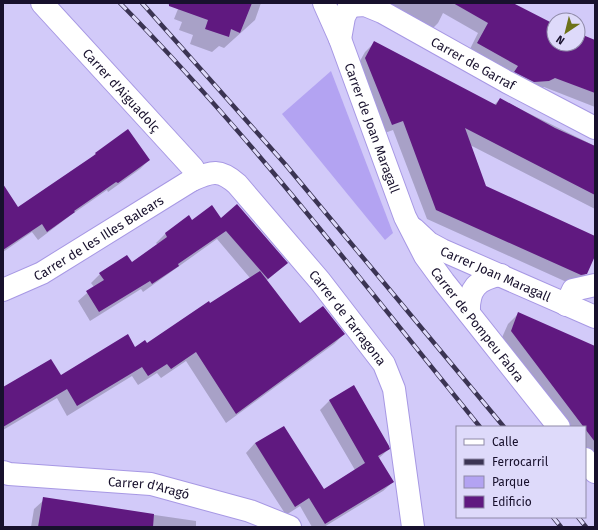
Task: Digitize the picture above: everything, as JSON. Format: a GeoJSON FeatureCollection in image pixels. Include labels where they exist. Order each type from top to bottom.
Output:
{"type":"FeatureCollection","features":[{"type":"Feature","properties":{"kind":"street","name":"Carrer d'Aiguadolç"},"geometry":{"type":"LineString","coordinates":[[42,3],[193,168],[194,174],[192,180]]}},
{"type":"Feature","properties":{"kind":"street","name":"Carrer de Joan Maragall"},"geometry":{"type":"LineString","coordinates":[[324,3],[340,39],[404,217]]}},
{"type":"Feature","properties":{"kind":"street"},"geometry":{"type":"LineString","coordinates":[[340,39],[344,17],[350,5]]}},
{"type":"Feature","properties":{"kind":"street","name":"Carrer de Garraf"},"geometry":{"type":"LineString","coordinates":[[350,5],[365,5],[382,12],[507,82],[595,128]]}},
{"type":"Feature","properties":{"kind":"street","name":"Carrer de Tarragona"},"geometry":{"type":"LineString","coordinates":[[192,180],[215,172],[227,175],[237,184],[320,281],[384,364],[394,389],[413,527]]}},
{"type":"Feature","properties":{"kind":"street","name":"Carrer de les Illes Balears"},"geometry":{"type":"LineString","coordinates":[[3,290],[42,273],[192,180]]}},
{"type":"Feature","properties":{"kind":"street","name":"Carrer Joan Maragall"},"geometry":{"type":"LineString","coordinates":[[404,217],[429,243],[595,318]]}},
{"type":"Feature","properties":{"kind":"street","name":"Carrer de Pompeu Fabra"},"geometry":{"type":"LineString","coordinates":[[404,217],[425,256],[558,426]]}},
{"type":"Feature","properties":{"kind":"street"},"geometry":{"type":"LineString","coordinates":[[469,313],[470,298],[476,286],[488,277],[500,275]]}},
{"type":"Feature","properties":{"kind":"street"},"geometry":{"type":"LineString","coordinates":[[566,305],[573,290],[595,285]]}},
{"type":"Feature","properties":{"kind":"street"},"geometry":{"type":"LineString","coordinates":[[586,460],[595,472]]}},
{"type":"Feature","properties":{"kind":"street","name":"Carrer d'Aragó"},"geometry":{"type":"LineString","coordinates":[[3,472],[9,474],[151,484],[250,511],[290,527]]}},
{"type":"Feature","properties":{"kind":"green space"},"geometry":{"type":"Polygon","coordinates":[[[331,71],[393,233],[385,240],[282,114],[331,71]]]}},
{"type":"Feature","properties":{"kind":"building"},"geometry":{"type":"Polygon","coordinates":[[[169,3],[252,3],[240,33],[231,29],[229,37],[205,29],[208,20],[169,6],[169,3]]]}},
{"type":"Feature","properties":{"kind":"building"},"geometry":{"type":"Polygon","coordinates":[[[453,3],[513,3],[546,20],[546,52],[586,52],[586,36],[595,40],[595,93],[555,78],[549,81],[534,82],[514,72],[518,66],[477,43],[488,23],[453,3]]]}},
{"type":"Feature","properties":{"kind":"building"},"geometry":{"type":"Polygon","coordinates":[[[374,41],[496,105],[500,98],[555,128],[595,146],[595,195],[465,128],[486,186],[595,236],[595,256],[587,274],[581,275],[436,210],[403,121],[392,125],[365,58],[374,41]]]}},
{"type":"Feature","properties":{"kind":"building"},"geometry":{"type":"Polygon","coordinates":[[[128,129],[150,160],[118,183],[116,182],[74,211],[75,212],[47,232],[42,224],[3,250],[3,184],[18,207],[96,154],[95,153],[128,129]]]}},
{"type":"Feature","properties":{"kind":"building"},"geometry":{"type":"Polygon","coordinates":[[[237,204],[288,263],[268,279],[226,231],[152,284],[150,281],[99,312],[86,291],[104,280],[99,273],[127,255],[132,262],[167,237],[165,233],[189,215],[192,220],[212,205],[221,218],[237,204]]]}},
{"type":"Feature","properties":{"kind":"building"},"geometry":{"type":"Polygon","coordinates":[[[260,271],[300,323],[323,306],[345,334],[236,414],[196,352],[171,369],[167,364],[148,376],[142,367],[77,406],[67,389],[3,427],[3,387],[51,359],[61,375],[128,334],[135,347],[145,340],[147,343],[209,301],[210,303],[260,271]]]}},
{"type":"Feature","properties":{"kind":"building"},"geometry":{"type":"Polygon","coordinates":[[[518,312],[595,346],[595,442],[586,430],[586,426],[583,426],[511,331],[518,312]]]}},
{"type":"Feature","properties":{"kind":"building"},"geometry":{"type":"Polygon","coordinates":[[[354,385],[389,446],[390,449],[378,456],[394,482],[325,524],[309,498],[295,507],[255,443],[284,426],[324,489],[365,463],[329,400],[354,385]]]}},
{"type":"Feature","properties":{"kind":"building"},"geometry":{"type":"Polygon","coordinates":[[[43,497],[154,514],[153,527],[38,527],[43,497]]]}},
{"type":"Feature","properties":{"kind":"railway"},"geometry":{"type":"LineString","coordinates":[[120,3],[168,53],[260,157],[305,210],[479,426]]}},
{"type":"Feature","properties":{"kind":"railway"},"geometry":{"type":"LineString","coordinates":[[142,3],[285,164],[503,426]]}},
{"type":"Feature","properties":{"kind":"railway"},"geometry":{"type":"LineString","coordinates":[[554,518],[561,527]]}},
{"type":"Feature","properties":{"kind":"railway"},"geometry":{"type":"LineString","coordinates":[[579,518],[586,527]]}}]}
